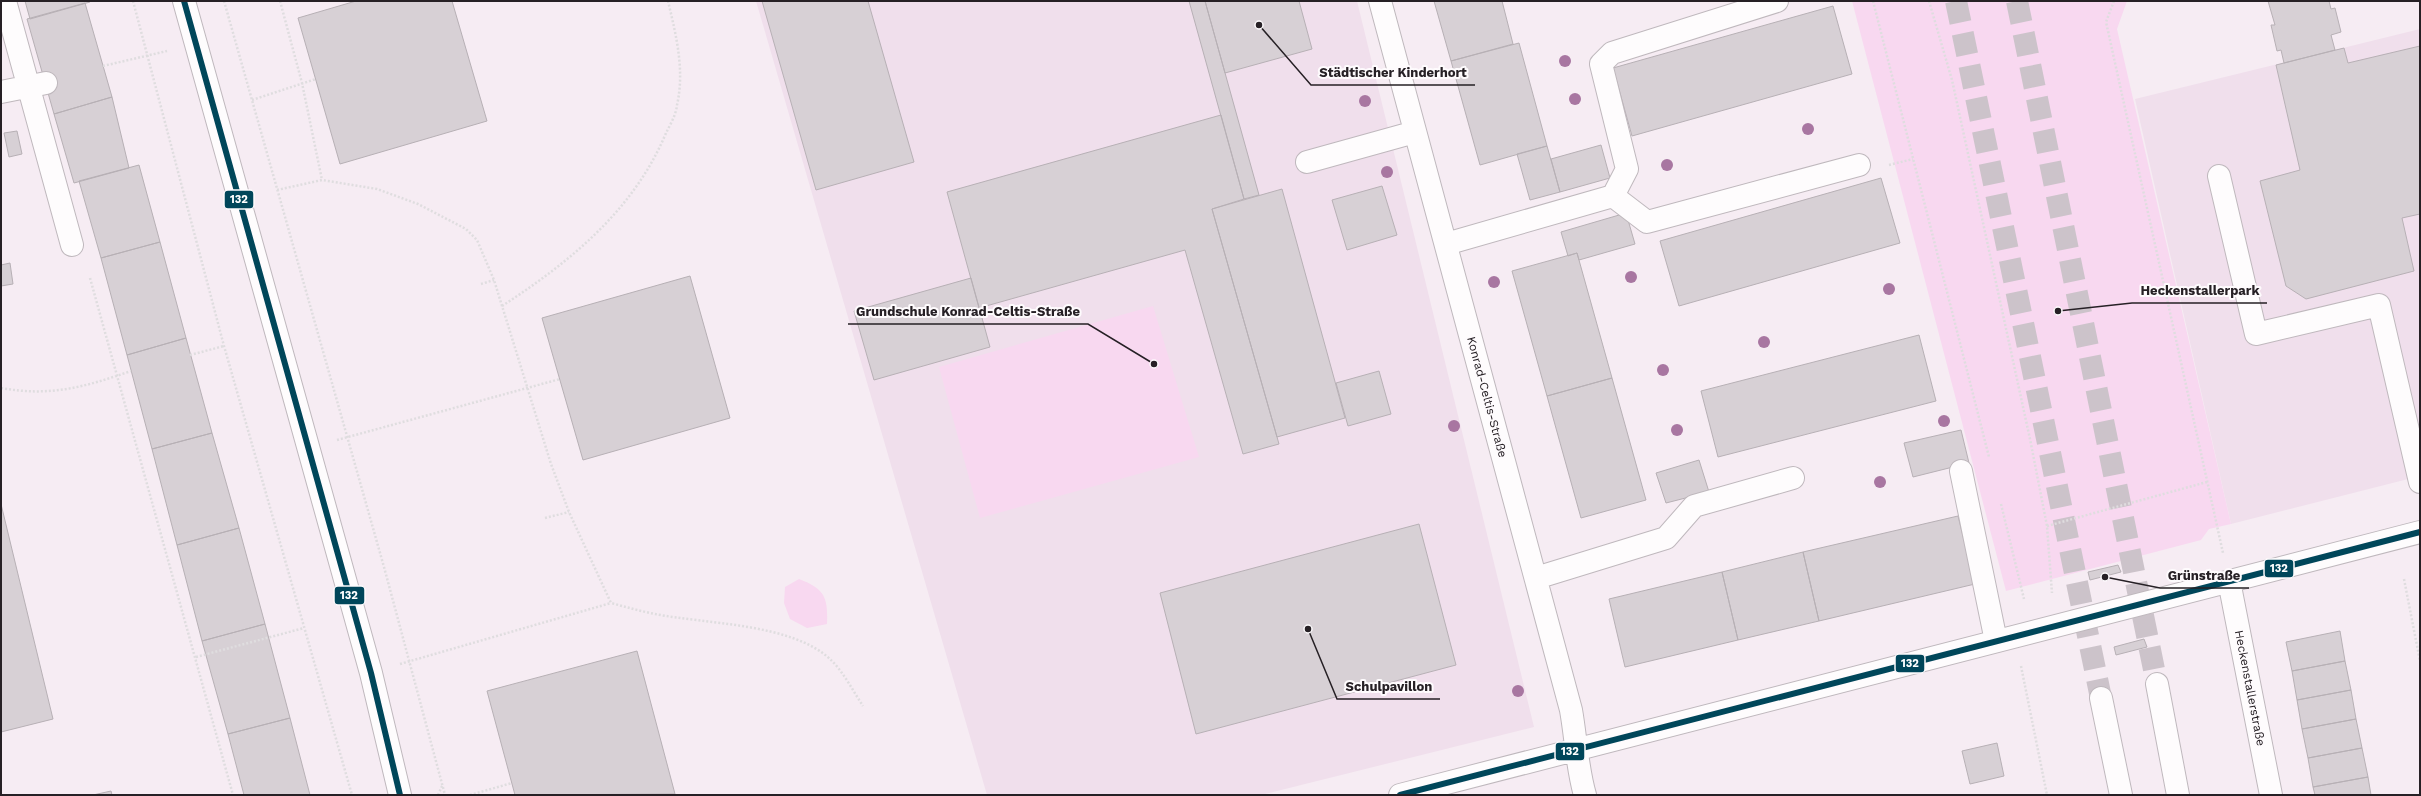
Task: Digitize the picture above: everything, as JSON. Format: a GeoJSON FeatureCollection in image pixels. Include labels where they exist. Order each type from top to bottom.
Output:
{"type":"FeatureCollection","features":[{"type":"Feature","properties":{"kind":"main road"},"geometry":{"type":"LineString","coordinates":[[4,1],[36,84],[72,245]]}},
{"type":"Feature","properties":{"kind":"main road"},"geometry":{"type":"LineString","coordinates":[[184,1],[371,673],[400,795]]}},
{"type":"Feature","properties":{"kind":"main road","name":"Konrad-Celtis-Straße"},"geometry":{"type":"LineString","coordinates":[[1380,1],[1571,710],[1578,748],[1581,780],[1585,795]]}},
{"type":"Feature","properties":{"kind":"main road"},"geometry":{"type":"LineString","coordinates":[[1446,244],[1613,196],[1627,169],[1601,64],[1612,53],[1777,1]]}},
{"type":"Feature","properties":{"kind":"main road"},"geometry":{"type":"LineString","coordinates":[[1,92],[36,84]]}},
{"type":"Feature","properties":{"kind":"main road"},"geometry":{"type":"LineString","coordinates":[[1307,162],[1415,132]]}},
{"type":"Feature","properties":{"kind":"main road"},"geometry":{"type":"LineString","coordinates":[[1613,196],[1647,222],[1859,165]]}},
{"type":"Feature","properties":{"kind":"main road"},"geometry":{"type":"LineString","coordinates":[[2219,176],[2256,334],[2379,305],[2420,482]]}},
{"type":"Feature","properties":{"kind":"main road"},"geometry":{"type":"LineString","coordinates":[[1961,471],[2006,638]]}},
{"type":"Feature","properties":{"kind":"main road"},"geometry":{"type":"LineString","coordinates":[[1536,578],[1666,538],[1694,506],[1793,478]]}},
{"type":"Feature","properties":{"kind":"main road"},"geometry":{"type":"LineString","coordinates":[[1400,795],[2420,532]]}},
{"type":"Feature","properties":{"kind":"main road","name":"Heckenstallerstraße"},"geometry":{"type":"LineString","coordinates":[[2229,581],[2271,795]]}},
{"type":"Feature","properties":{"kind":"main road"},"geometry":{"type":"LineString","coordinates":[[2156,684],[2178,795]]}},
{"type":"Feature","properties":{"kind":"main road"},"geometry":{"type":"LineString","coordinates":[[2101,698],[2121,795]]}},
{"type":"Feature","properties":{"kind":"path"},"geometry":{"type":"LineString","coordinates":[[133,1],[224,346],[352,795]]}},
{"type":"Feature","properties":{"kind":"path"},"geometry":{"type":"LineString","coordinates":[[224,1],[278,190],[445,795]]}},
{"type":"Feature","properties":{"kind":"path"},"geometry":{"type":"LineString","coordinates":[[280,1],[302,83],[322,180]]}},
{"type":"Feature","properties":{"kind":"path"},"geometry":{"type":"LineString","coordinates":[[502,306],[547,277],[586,244],[620,208],[655,160],[677,106],[680,54],[668,1]]}},
{"type":"Feature","properties":{"kind":"path"},"geometry":{"type":"LineString","coordinates":[[1873,1],[1990,461]]}},
{"type":"Feature","properties":{"kind":"path"},"geometry":{"type":"LineString","coordinates":[[1929,1],[1952,80],[2030,440],[2046,526],[2052,593]]}},
{"type":"Feature","properties":{"kind":"path"},"geometry":{"type":"LineString","coordinates":[[2114,1],[2106,22],[2222,548]]}},
{"type":"Feature","properties":{"kind":"path"},"geometry":{"type":"LineString","coordinates":[[103,66],[196,43]]}},
{"type":"Feature","properties":{"kind":"path"},"geometry":{"type":"LineString","coordinates":[[252,100],[316,79]]}},
{"type":"Feature","properties":{"kind":"path"},"geometry":{"type":"LineString","coordinates":[[278,190],[322,180],[377,189],[418,204],[466,229],[477,240],[494,280],[526,388],[569,512],[611,603]]}},
{"type":"Feature","properties":{"kind":"path"},"geometry":{"type":"LineString","coordinates":[[90,278],[233,795]]}},
{"type":"Feature","properties":{"kind":"path"},"geometry":{"type":"LineString","coordinates":[[481,284],[494,280]]}},
{"type":"Feature","properties":{"kind":"path"},"geometry":{"type":"LineString","coordinates":[[190,356],[224,346]]}},
{"type":"Feature","properties":{"kind":"path"},"geometry":{"type":"LineString","coordinates":[[1,388],[20,391],[68,391],[131,371]]}},
{"type":"Feature","properties":{"kind":"path"},"geometry":{"type":"LineString","coordinates":[[308,448],[560,379]]}},
{"type":"Feature","properties":{"kind":"path"},"geometry":{"type":"LineString","coordinates":[[2046,526],[2207,482]]}},
{"type":"Feature","properties":{"kind":"path"},"geometry":{"type":"LineString","coordinates":[[2000,499],[2024,599]]}},
{"type":"Feature","properties":{"kind":"path"},"geometry":{"type":"LineString","coordinates":[[545,518],[569,512]]}},
{"type":"Feature","properties":{"kind":"path"},"geometry":{"type":"LineString","coordinates":[[2404,579],[2420,661]]}},
{"type":"Feature","properties":{"kind":"path"},"geometry":{"type":"LineString","coordinates":[[371,673],[611,603],[655,614],[758,629],[805,643],[830,659],[863,706]]}},
{"type":"Feature","properties":{"kind":"path"},"geometry":{"type":"LineString","coordinates":[[196,657],[304,628]]}},
{"type":"Feature","properties":{"kind":"path"},"geometry":{"type":"LineString","coordinates":[[2021,665],[2048,795]]}},
{"type":"Feature","properties":{"kind":"path"},"geometry":{"type":"LineString","coordinates":[[470,795],[512,783]]}},
{"type":"Feature","properties":{"kind":"path"},"geometry":{"type":"LineString","coordinates":[[438,795],[442,786]]}},
{"type":"Feature","properties":{"kind":"shaded area"},"geometry":{"type":"Polygon","coordinates":[[[756,1],[1357,1],[1534,727],[1261,795],[987,795],[756,1]]]}},
{"type":"Feature","properties":{"kind":"shaded area"},"geometry":{"type":"Polygon","coordinates":[[[1852,1],[2127,1],[2117,29],[2231,524],[2209,529],[2201,540],[2006,591],[1852,1]]]}},
{"type":"Feature","properties":{"kind":"shaded area"},"geometry":{"type":"Polygon","coordinates":[[[2420,29],[2420,476],[2231,524],[2135,99],[2420,29]]]}},
{"type":"Feature","properties":{"kind":"shaded area"},"geometry":{"type":"Polygon","coordinates":[[[1153,306],[1199,457],[980,518],[939,367],[1153,306]]]}},
{"type":"Feature","properties":{"kind":"shaded area"},"geometry":{"type":"Polygon","coordinates":[[[799,579],[814,586],[823,595],[827,607],[827,624],[807,628],[790,619],[784,603],[785,587],[799,579]]]}},
{"type":"Feature","properties":{"kind":"building"},"geometry":{"type":"Polygon","coordinates":[[[25,1],[90,1],[90,2],[30,19],[25,1]]]}},
{"type":"Feature","properties":{"kind":"building"},"geometry":{"type":"Polygon","coordinates":[[[356,1],[452,1],[487,121],[340,164],[298,18],[356,1]]]}},
{"type":"Feature","properties":{"kind":"building"},"geometry":{"type":"Polygon","coordinates":[[[762,1],[868,1],[914,162],[816,190],[762,1]]]}},
{"type":"Feature","properties":{"kind":"building"},"geometry":{"type":"Polygon","coordinates":[[[1189,1],[1205,1],[1259,195],[1244,199],[1189,1]]]}},
{"type":"Feature","properties":{"kind":"building"},"geometry":{"type":"Polygon","coordinates":[[[1205,1],[1299,1],[1312,49],[1225,73],[1205,1]]]}},
{"type":"Feature","properties":{"kind":"building"},"geometry":{"type":"Polygon","coordinates":[[[1434,1],[1502,1],[1513,44],[1451,61],[1434,1]]]}},
{"type":"Feature","properties":{"kind":"building"},"geometry":{"type":"Polygon","coordinates":[[[2268,1],[2329,1],[2331,9],[2335,8],[2341,32],[2331,35],[2335,50],[2284,63],[2281,50],[2277,51],[2271,25],[2275,25],[2268,1]]]}},
{"type":"Feature","properties":{"kind":"building"},"geometry":{"type":"Polygon","coordinates":[[[85,3],[112,97],[54,114],[27,19],[85,3]]]}},
{"type":"Feature","properties":{"kind":"building"},"geometry":{"type":"Polygon","coordinates":[[[1833,6],[1852,74],[1632,136],[1613,68],[1833,6]]]}},
{"type":"Feature","properties":{"kind":"building"},"geometry":{"type":"Polygon","coordinates":[[[1519,43],[1547,146],[1480,165],[1451,61],[1519,43]]]}},
{"type":"Feature","properties":{"kind":"building"},"geometry":{"type":"Polygon","coordinates":[[[2420,46],[2420,214],[2402,218],[2414,271],[2306,299],[2286,286],[2260,181],[2300,170],[2276,65],[2344,48],[2348,63],[2420,46]]]}},
{"type":"Feature","properties":{"kind":"building"},"geometry":{"type":"Polygon","coordinates":[[[112,97],[129,168],[74,183],[54,114],[112,97]]]}},
{"type":"Feature","properties":{"kind":"building"},"geometry":{"type":"Polygon","coordinates":[[[1221,115],[1244,199],[1212,209],[1279,444],[1243,454],[1185,250],[979,308],[947,192],[1221,115]]]}},
{"type":"Feature","properties":{"kind":"building"},"geometry":{"type":"Polygon","coordinates":[[[17,131],[22,154],[9,157],[4,133],[17,131]]]}},
{"type":"Feature","properties":{"kind":"building"},"geometry":{"type":"Polygon","coordinates":[[[1601,145],[1610,178],[1560,192],[1551,159],[1601,145]]]}},
{"type":"Feature","properties":{"kind":"building"},"geometry":{"type":"Polygon","coordinates":[[[1547,146],[1560,192],[1530,200],[1517,154],[1547,146]]]}},
{"type":"Feature","properties":{"kind":"building"},"geometry":{"type":"Polygon","coordinates":[[[139,165],[160,242],[101,258],[79,181],[139,165]]]}},
{"type":"Feature","properties":{"kind":"building"},"geometry":{"type":"Polygon","coordinates":[[[1881,178],[1900,243],[1679,306],[1660,241],[1881,178]]]}},
{"type":"Feature","properties":{"kind":"building"},"geometry":{"type":"Polygon","coordinates":[[[1382,186],[1397,235],[1347,250],[1332,200],[1382,186]]]}},
{"type":"Feature","properties":{"kind":"building"},"geometry":{"type":"Polygon","coordinates":[[[1282,189],[1345,418],[1277,437],[1212,209],[1282,189]]]}},
{"type":"Feature","properties":{"kind":"building"},"geometry":{"type":"Polygon","coordinates":[[[1626,213],[1635,244],[1579,260],[1577,253],[1568,256],[1561,232],[1626,213]]]}},
{"type":"Feature","properties":{"kind":"building"},"geometry":{"type":"Polygon","coordinates":[[[160,242],[186,338],[127,355],[101,258],[160,242]]]}},
{"type":"Feature","properties":{"kind":"building"},"geometry":{"type":"Polygon","coordinates":[[[1577,253],[1612,378],[1547,396],[1512,271],[1577,253]]]}},
{"type":"Feature","properties":{"kind":"building"},"geometry":{"type":"Polygon","coordinates":[[[10,263],[13,284],[1,286],[1,265],[10,263]]]}},
{"type":"Feature","properties":{"kind":"building"},"geometry":{"type":"Polygon","coordinates":[[[690,276],[730,418],[583,460],[542,318],[690,276]]]}},
{"type":"Feature","properties":{"kind":"building"},"geometry":{"type":"Polygon","coordinates":[[[971,278],[990,347],[874,380],[854,311],[971,278]]]}},
{"type":"Feature","properties":{"kind":"building"},"geometry":{"type":"Polygon","coordinates":[[[1919,335],[1936,401],[1718,457],[1701,391],[1919,335]]]}},
{"type":"Feature","properties":{"kind":"building"},"geometry":{"type":"Polygon","coordinates":[[[186,338],[212,433],[152,449],[127,355],[186,338]]]}},
{"type":"Feature","properties":{"kind":"building"},"geometry":{"type":"Polygon","coordinates":[[[1379,371],[1391,414],[1348,426],[1336,383],[1379,371]]]}},
{"type":"Feature","properties":{"kind":"building"},"geometry":{"type":"Polygon","coordinates":[[[1612,378],[1646,500],[1581,518],[1547,396],[1612,378]]]}},
{"type":"Feature","properties":{"kind":"building"},"geometry":{"type":"Polygon","coordinates":[[[1961,430],[1969,463],[1913,477],[1904,443],[1961,430]]]}},
{"type":"Feature","properties":{"kind":"building"},"geometry":{"type":"Polygon","coordinates":[[[212,433],[239,528],[177,545],[152,449],[212,433]]]}},
{"type":"Feature","properties":{"kind":"building"},"geometry":{"type":"Polygon","coordinates":[[[1699,460],[1709,492],[1666,503],[1656,473],[1699,460]]]}},
{"type":"Feature","properties":{"kind":"building"},"geometry":{"type":"Polygon","coordinates":[[[1,504],[53,719],[1,732],[1,504]]]}},
{"type":"Feature","properties":{"kind":"building"},"geometry":{"type":"Polygon","coordinates":[[[1958,516],[1975,584],[1819,621],[1803,552],[1958,516]]]}},
{"type":"Feature","properties":{"kind":"building"},"geometry":{"type":"Polygon","coordinates":[[[1419,524],[1456,665],[1196,734],[1160,593],[1419,524]]]}},
{"type":"Feature","properties":{"kind":"building"},"geometry":{"type":"Polygon","coordinates":[[[239,528],[265,624],[202,641],[177,545],[239,528]]]}},
{"type":"Feature","properties":{"kind":"building"},"geometry":{"type":"Polygon","coordinates":[[[1803,552],[1819,621],[1738,640],[1722,572],[1803,552]]]}},
{"type":"Feature","properties":{"kind":"building"},"geometry":{"type":"Polygon","coordinates":[[[2118,565],[2121,572],[2090,580],[2088,572],[2118,565]]]}},
{"type":"Feature","properties":{"kind":"building"},"geometry":{"type":"Polygon","coordinates":[[[1722,572],[1738,640],[1625,667],[1609,599],[1722,572]]]}},
{"type":"Feature","properties":{"kind":"building"},"geometry":{"type":"Polygon","coordinates":[[[265,624],[290,718],[228,734],[202,641],[265,624]]]}},
{"type":"Feature","properties":{"kind":"building"},"geometry":{"type":"Polygon","coordinates":[[[2340,631],[2345,661],[2292,671],[2286,642],[2340,631]]]}},
{"type":"Feature","properties":{"kind":"building"},"geometry":{"type":"Polygon","coordinates":[[[2144,639],[2147,647],[2116,655],[2114,647],[2144,639]]]}},
{"type":"Feature","properties":{"kind":"building"},"geometry":{"type":"Polygon","coordinates":[[[637,651],[675,794],[515,795],[487,691],[637,651]]]}},
{"type":"Feature","properties":{"kind":"building"},"geometry":{"type":"Polygon","coordinates":[[[2345,661],[2351,690],[2297,700],[2292,671],[2345,661]]]}},
{"type":"Feature","properties":{"kind":"building"},"geometry":{"type":"Polygon","coordinates":[[[2351,690],[2356,719],[2302,729],[2297,700],[2351,690]]]}},
{"type":"Feature","properties":{"kind":"building"},"geometry":{"type":"Polygon","coordinates":[[[290,718],[310,795],[244,795],[228,734],[290,718]]]}},
{"type":"Feature","properties":{"kind":"building"},"geometry":{"type":"Polygon","coordinates":[[[2356,719],[2362,748],[2308,758],[2302,729],[2356,719]]]}},
{"type":"Feature","properties":{"kind":"building"},"geometry":{"type":"Polygon","coordinates":[[[1997,743],[2004,776],[1970,784],[1962,751],[1997,743]]]}},
{"type":"Feature","properties":{"kind":"building"},"geometry":{"type":"Polygon","coordinates":[[[2362,748],[2368,777],[2313,787],[2308,758],[2362,748]]]}},
{"type":"Feature","properties":{"kind":"building"},"geometry":{"type":"Polygon","coordinates":[[[2368,777],[2371,795],[2315,795],[2313,787],[2368,777]]]}},
{"type":"Feature","properties":{"kind":"building"},"geometry":{"type":"Polygon","coordinates":[[[111,791],[112,795],[93,795],[111,791]]]}},
{"type":"Feature","properties":{"kind":"tunnel"},"geometry":{"type":"LineString","coordinates":[[1956,1],[2101,698]]}},
{"type":"Feature","properties":{"kind":"tunnel"},"geometry":{"type":"LineString","coordinates":[[2017,1],[2157,684]]}},
{"type":"Feature","properties":{"kind":"transit line","name":"132"},"geometry":{"type":"LineString","coordinates":[[184,1],[371,673],[400,795]]}},
{"type":"Feature","properties":{"kind":"transit line","name":"132"},"geometry":{"type":"LineString","coordinates":[[1400,795],[2420,532]]}},
{"type":"Feature","properties":{"kind":"place","name":"Städtischer Kinderhort"},"geometry":{"type":"Point","coordinates":[1259,25]}},
{"type":"Feature","properties":{"kind":"place","name":"Heckenstallerpark"},"geometry":{"type":"Point","coordinates":[2058,311]}},
{"type":"Feature","properties":{"kind":"place","name":"Grundschule Konrad-Celtis-Straße"},"geometry":{"type":"Point","coordinates":[1154,364]}},
{"type":"Feature","properties":{"kind":"place","name":"Grünstraße"},"geometry":{"type":"Point","coordinates":[2105,577]}},
{"type":"Feature","properties":{"kind":"place","name":"Schulpavillon"},"geometry":{"type":"Point","coordinates":[1308,629]}}]}
